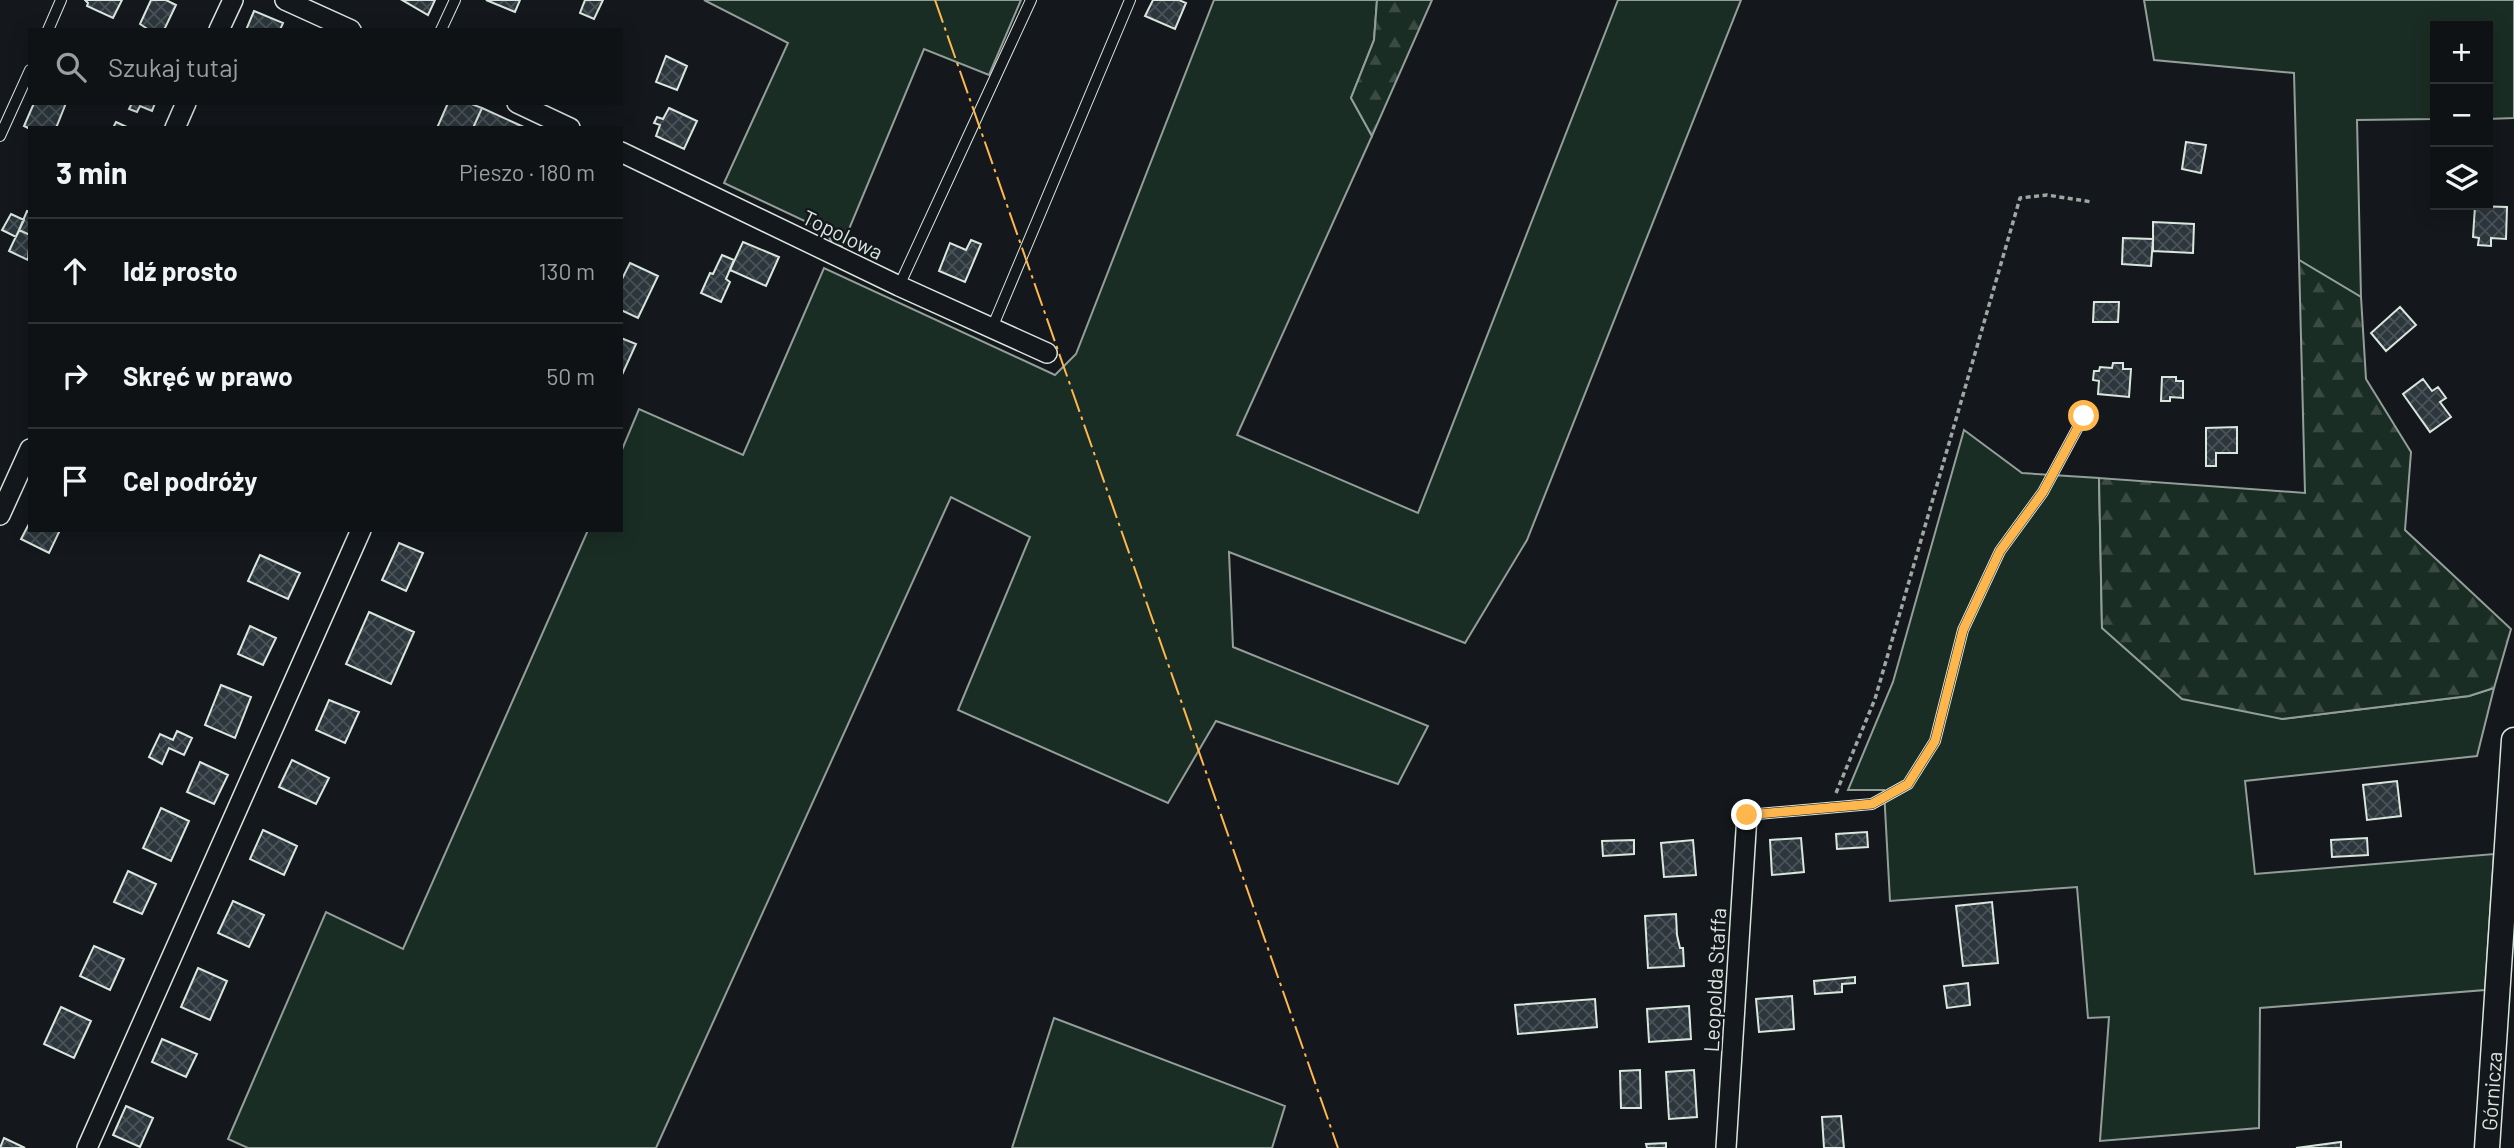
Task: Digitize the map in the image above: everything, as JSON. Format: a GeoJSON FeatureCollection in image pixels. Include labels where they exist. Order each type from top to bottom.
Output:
{"type":"FeatureCollection","features":[{"type":"Feature","properties":{"kind":"street"},"geometry":{"type":"LineString","coordinates":[[220,28],[233,0]]}},
{"type":"Feature","properties":{"kind":"street"},"geometry":{"type":"LineString","coordinates":[[285,0],[347,28]]}},
{"type":"Feature","properties":{"kind":"street"},"geometry":{"type":"LineString","coordinates":[[176,126],[185,105]]}},
{"type":"Feature","properties":{"kind":"street"},"geometry":{"type":"LineString","coordinates":[[520,105],[542,122],[561,126]]}},
{"type":"Feature","properties":{"kind":"street","name":"Topolowa"},"geometry":{"type":"LineString","coordinates":[[623,153],[899,286],[1047,353]]}},
{"type":"Feature","properties":{"kind":"street"},"geometry":{"type":"LineString","coordinates":[[0,515],[28,453]]}},
{"type":"Feature","properties":{"kind":"street"},"geometry":{"type":"LineString","coordinates":[[87,1148],[360,532]]}},
{"type":"Feature","properties":{"kind":"street","name":"Górnicza"},"geometry":{"type":"LineString","coordinates":[[2487,1148],[2514,740]]}},
{"type":"Feature","properties":{"kind":"street","name":"Leopolda Staffa"},"geometry":{"type":"LineString","coordinates":[[1726,1148],[1747,815]]}},
{"type":"Feature","properties":{"kind":"lane"},"geometry":{"type":"LineString","coordinates":[[49,28],[61,0]]}},
{"type":"Feature","properties":{"kind":"lane"},"geometry":{"type":"LineString","coordinates":[[443,28],[455,0]]}},
{"type":"Feature","properties":{"kind":"lane"},"geometry":{"type":"LineString","coordinates":[[899,286],[1031,0]]}},
{"type":"Feature","properties":{"kind":"lane"},"geometry":{"type":"LineString","coordinates":[[992,328],[1130,0]]}},
{"type":"Feature","properties":{"kind":"lane"},"geometry":{"type":"LineString","coordinates":[[0,136],[28,74]]}},
{"type":"Feature","properties":{"kind":"lane"},"geometry":{"type":"LineString","coordinates":[[1747,815],[1872,804],[1908,784],[1935,741],[1963,630],[2000,551],[2043,492],[2084,416]]}},
{"type":"Feature","properties":{"kind":"path"},"geometry":{"type":"LineString","coordinates":[[1829,807],[1875,699],[2020,198],[2046,195],[2092,202]]}},
{"type":"Feature","properties":{"kind":"green space"},"geometry":{"type":"Polygon","coordinates":[[[704,0],[1021,0],[989,75],[924,49],[842,246],[833,245],[826,231],[724,183],[788,43],[704,0]]]}},
{"type":"Feature","properties":{"kind":"green space"},"geometry":{"type":"Polygon","coordinates":[[[1214,0],[1377,0],[1374,40],[1351,98],[1372,136],[1237,435],[1418,513],[1618,0],[1741,0],[1527,540],[1465,643],[1229,552],[1233,647],[1428,726],[1398,784],[1216,721],[1168,803],[958,710],[1030,537],[951,497],[656,1148],[248,1148],[228,1139],[326,912],[403,949],[587,532],[623,532],[623,447],[639,409],[743,455],[824,268],[1055,375],[1076,354],[1214,0]]]}},
{"type":"Feature","properties":{"kind":"green space"},"geometry":{"type":"Polygon","coordinates":[[[1377,0],[1432,0],[1372,136],[1351,98],[1374,40],[1377,0]]]}},
{"type":"Feature","properties":{"kind":"green space"},"geometry":{"type":"Polygon","coordinates":[[[2144,0],[2514,0],[2514,118],[2493,119],[2493,21],[2430,21],[2430,119],[2357,120],[2361,297],[2299,260],[2294,73],[2154,60],[2144,0]]]}},
{"type":"Feature","properties":{"kind":"green space"},"geometry":{"type":"Polygon","coordinates":[[[2299,260],[2361,297],[2366,379],[2411,452],[2405,530],[2511,629],[2494,688],[2469,696],[2282,719],[2182,699],[2102,628],[2099,478],[2305,493],[2299,260]]]}},
{"type":"Feature","properties":{"kind":"green space"},"geometry":{"type":"Polygon","coordinates":[[[1964,430],[2022,473],[2099,478],[2102,628],[2282,719],[2469,696],[2494,688],[2477,756],[2245,781],[2255,874],[2494,854],[2485,990],[2260,1008],[2259,1128],[2100,1141],[2109,1017],[2088,1018],[2077,887],[1890,901],[1884,790],[1848,790],[1893,682],[1964,430]]]}},
{"type":"Feature","properties":{"kind":"green space"},"geometry":{"type":"Polygon","coordinates":[[[1054,1018],[1285,1106],[1272,1148],[1012,1148],[1054,1018]]]}},
{"type":"Feature","properties":{"kind":"building"},"geometry":{"type":"Polygon","coordinates":[[[85,0],[122,0],[113,18],[87,6],[85,0]]]}},
{"type":"Feature","properties":{"kind":"building"},"geometry":{"type":"Polygon","coordinates":[[[151,0],[166,0],[176,5],[165,28],[146,28],[140,24],[151,0]]]}},
{"type":"Feature","properties":{"kind":"building"},"geometry":{"type":"Polygon","coordinates":[[[402,0],[435,0],[428,15],[402,0]]]}},
{"type":"Feature","properties":{"kind":"building"},"geometry":{"type":"Polygon","coordinates":[[[486,0],[520,0],[515,12],[486,0]]]}},
{"type":"Feature","properties":{"kind":"building"},"geometry":{"type":"Polygon","coordinates":[[[585,0],[603,0],[594,19],[580,13],[585,0]]]}},
{"type":"Feature","properties":{"kind":"building"},"geometry":{"type":"Polygon","coordinates":[[[1153,0],[1179,0],[1186,3],[1175,29],[1145,16],[1153,0]]]}},
{"type":"Feature","properties":{"kind":"building"},"geometry":{"type":"Polygon","coordinates":[[[254,11],[283,23],[281,28],[247,28],[254,11]]]}},
{"type":"Feature","properties":{"kind":"building"},"geometry":{"type":"Polygon","coordinates":[[[666,56],[687,66],[677,90],[656,82],[666,56]]]}},
{"type":"Feature","properties":{"kind":"building"},"geometry":{"type":"Polygon","coordinates":[[[33,105],[65,105],[57,126],[24,126],[33,105]]]}},
{"type":"Feature","properties":{"kind":"building"},"geometry":{"type":"Polygon","coordinates":[[[131,105],[154,105],[152,111],[140,106],[137,112],[129,109],[131,105]]]}},
{"type":"Feature","properties":{"kind":"building"},"geometry":{"type":"Polygon","coordinates":[[[447,105],[474,105],[482,108],[474,126],[438,126],[447,105]]]}},
{"type":"Feature","properties":{"kind":"building"},"geometry":{"type":"Polygon","coordinates":[[[482,108],[522,126],[474,126],[482,108]]]}},
{"type":"Feature","properties":{"kind":"building"},"geometry":{"type":"Polygon","coordinates":[[[669,108],[697,121],[684,149],[656,136],[660,125],[654,123],[657,117],[663,119],[669,108]]]}},
{"type":"Feature","properties":{"kind":"building"},"geometry":{"type":"Polygon","coordinates":[[[2186,142],[2206,145],[2201,173],[2182,169],[2186,142]]]}},
{"type":"Feature","properties":{"kind":"building"},"geometry":{"type":"Polygon","coordinates":[[[2507,207],[2506,239],[2491,238],[2491,246],[2478,245],[2479,238],[2473,237],[2475,210],[2507,207]]]}},
{"type":"Feature","properties":{"kind":"building"},"geometry":{"type":"Polygon","coordinates":[[[27,211],[28,211],[28,234],[19,230],[27,211]]]}},
{"type":"Feature","properties":{"kind":"building"},"geometry":{"type":"Polygon","coordinates":[[[11,214],[24,220],[16,237],[2,230],[11,214]]]}},
{"type":"Feature","properties":{"kind":"building"},"geometry":{"type":"Polygon","coordinates":[[[2153,222],[2194,224],[2193,253],[2153,251],[2153,222]]]}},
{"type":"Feature","properties":{"kind":"building"},"geometry":{"type":"Polygon","coordinates":[[[19,230],[28,234],[28,260],[9,251],[19,230]]]}},
{"type":"Feature","properties":{"kind":"building"},"geometry":{"type":"Polygon","coordinates":[[[2123,238],[2153,239],[2151,266],[2122,264],[2123,238]]]}},
{"type":"Feature","properties":{"kind":"building"},"geometry":{"type":"Polygon","coordinates":[[[971,240],[981,244],[965,282],[939,271],[950,243],[966,250],[971,240]]]}},
{"type":"Feature","properties":{"kind":"building"},"geometry":{"type":"Polygon","coordinates":[[[743,242],[779,257],[766,286],[730,270],[743,242]]]}},
{"type":"Feature","properties":{"kind":"building"},"geometry":{"type":"Polygon","coordinates":[[[722,255],[734,260],[726,279],[730,282],[721,302],[701,293],[722,255]]]}},
{"type":"Feature","properties":{"kind":"building"},"geometry":{"type":"Polygon","coordinates":[[[630,263],[658,276],[638,318],[623,311],[623,277],[630,263]]]}},
{"type":"Feature","properties":{"kind":"building"},"geometry":{"type":"Polygon","coordinates":[[[2094,302],[2119,302],[2118,322],[2093,322],[2094,302]]]}},
{"type":"Feature","properties":{"kind":"building"},"geometry":{"type":"Polygon","coordinates":[[[2400,307],[2416,325],[2386,351],[2371,333],[2400,307]]]}},
{"type":"Feature","properties":{"kind":"building"},"geometry":{"type":"Polygon","coordinates":[[[623,339],[636,344],[623,373],[623,339]]]}},
{"type":"Feature","properties":{"kind":"building"},"geometry":{"type":"Polygon","coordinates":[[[2113,363],[2123,363],[2123,369],[2131,369],[2129,397],[2098,394],[2099,381],[2093,380],[2094,371],[2099,371],[2100,367],[2112,368],[2113,363]]]}},
{"type":"Feature","properties":{"kind":"building"},"geometry":{"type":"Polygon","coordinates":[[[2162,377],[2176,377],[2176,381],[2183,381],[2183,398],[2170,397],[2170,401],[2161,401],[2162,377]]]}},
{"type":"Feature","properties":{"kind":"building"},"geometry":{"type":"Polygon","coordinates":[[[2423,379],[2432,391],[2438,387],[2446,398],[2440,402],[2451,417],[2430,432],[2403,394],[2423,379]]]}},
{"type":"Feature","properties":{"kind":"building"},"geometry":{"type":"Polygon","coordinates":[[[2237,427],[2237,453],[2216,453],[2216,466],[2206,466],[2206,428],[2237,427]]]}},
{"type":"Feature","properties":{"kind":"building"},"geometry":{"type":"Polygon","coordinates":[[[28,526],[28,532],[59,532],[49,553],[21,539],[28,526]]]}},
{"type":"Feature","properties":{"kind":"building"},"geometry":{"type":"Polygon","coordinates":[[[399,543],[423,553],[406,591],[382,580],[399,543]]]}},
{"type":"Feature","properties":{"kind":"building"},"geometry":{"type":"Polygon","coordinates":[[[260,555],[300,573],[288,599],[248,581],[260,555]]]}},
{"type":"Feature","properties":{"kind":"building"},"geometry":{"type":"Polygon","coordinates":[[[369,612],[414,632],[391,684],[346,664],[369,612]]]}},
{"type":"Feature","properties":{"kind":"building"},"geometry":{"type":"Polygon","coordinates":[[[250,626],[276,638],[263,665],[238,654],[250,626]]]}},
{"type":"Feature","properties":{"kind":"building"},"geometry":{"type":"Polygon","coordinates":[[[221,685],[251,697],[235,738],[205,725],[221,685]]]}},
{"type":"Feature","properties":{"kind":"building"},"geometry":{"type":"Polygon","coordinates":[[[329,700],[359,712],[345,743],[316,730],[329,700]]]}},
{"type":"Feature","properties":{"kind":"building"},"geometry":{"type":"Polygon","coordinates":[[[177,731],[192,738],[184,755],[169,748],[162,764],[149,757],[160,734],[173,740],[177,731]]]}},
{"type":"Feature","properties":{"kind":"building"},"geometry":{"type":"Polygon","coordinates":[[[292,760],[329,778],[316,804],[279,787],[292,760]]]}},
{"type":"Feature","properties":{"kind":"building"},"geometry":{"type":"Polygon","coordinates":[[[200,762],[228,775],[214,804],[187,792],[200,762]]]}},
{"type":"Feature","properties":{"kind":"building"},"geometry":{"type":"Polygon","coordinates":[[[2397,781],[2401,816],[2367,820],[2363,785],[2397,781]]]}},
{"type":"Feature","properties":{"kind":"building"},"geometry":{"type":"Polygon","coordinates":[[[161,808],[189,821],[171,861],[143,848],[161,808]]]}},
{"type":"Feature","properties":{"kind":"building"},"geometry":{"type":"Polygon","coordinates":[[[263,830],[297,846],[284,875],[250,859],[263,830]]]}},
{"type":"Feature","properties":{"kind":"building"},"geometry":{"type":"Polygon","coordinates":[[[1867,832],[1868,847],[1837,849],[1836,834],[1867,832]]]}},
{"type":"Feature","properties":{"kind":"building"},"geometry":{"type":"Polygon","coordinates":[[[1801,838],[1804,872],[1772,875],[1770,840],[1801,838]]]}},
{"type":"Feature","properties":{"kind":"building"},"geometry":{"type":"Polygon","coordinates":[[[2367,838],[2368,855],[2332,857],[2331,840],[2367,838]]]}},
{"type":"Feature","properties":{"kind":"building"},"geometry":{"type":"Polygon","coordinates":[[[1634,840],[1634,854],[1603,856],[1602,841],[1634,840]]]}},
{"type":"Feature","properties":{"kind":"building"},"geometry":{"type":"Polygon","coordinates":[[[1693,840],[1696,875],[1664,877],[1661,843],[1693,840]]]}},
{"type":"Feature","properties":{"kind":"building"},"geometry":{"type":"Polygon","coordinates":[[[128,871],[156,884],[142,914],[114,902],[128,871]]]}},
{"type":"Feature","properties":{"kind":"building"},"geometry":{"type":"Polygon","coordinates":[[[233,901],[264,915],[249,947],[218,933],[233,901]]]}},
{"type":"Feature","properties":{"kind":"building"},"geometry":{"type":"Polygon","coordinates":[[[1992,902],[1998,963],[1963,966],[1956,906],[1992,902]]]}},
{"type":"Feature","properties":{"kind":"building"},"geometry":{"type":"Polygon","coordinates":[[[1676,914],[1677,935],[1680,948],[1683,948],[1684,966],[1648,968],[1645,916],[1676,914]]]}},
{"type":"Feature","properties":{"kind":"building"},"geometry":{"type":"Polygon","coordinates":[[[94,946],[124,959],[110,990],[80,976],[94,946]]]}},
{"type":"Feature","properties":{"kind":"building"},"geometry":{"type":"Polygon","coordinates":[[[198,968],[227,981],[210,1020],[181,1007],[198,968]]]}},
{"type":"Feature","properties":{"kind":"building"},"geometry":{"type":"Polygon","coordinates":[[[1855,977],[1855,983],[1842,984],[1842,992],[1815,994],[1814,981],[1855,977]]]}},
{"type":"Feature","properties":{"kind":"building"},"geometry":{"type":"Polygon","coordinates":[[[1968,983],[1970,1005],[1947,1008],[1944,986],[1968,983]]]}},
{"type":"Feature","properties":{"kind":"building"},"geometry":{"type":"Polygon","coordinates":[[[1792,996],[1794,1029],[1759,1032],[1756,999],[1792,996]]]}},
{"type":"Feature","properties":{"kind":"building"},"geometry":{"type":"Polygon","coordinates":[[[1595,999],[1597,1027],[1518,1034],[1515,1005],[1595,999]]]}},
{"type":"Feature","properties":{"kind":"building"},"geometry":{"type":"Polygon","coordinates":[[[1689,1006],[1691,1039],[1649,1042],[1647,1009],[1689,1006]]]}},
{"type":"Feature","properties":{"kind":"building"},"geometry":{"type":"Polygon","coordinates":[[[61,1007],[91,1021],[74,1058],[44,1044],[61,1007]]]}},
{"type":"Feature","properties":{"kind":"building"},"geometry":{"type":"Polygon","coordinates":[[[162,1039],[197,1054],[186,1077],[152,1062],[162,1039]]]}},
{"type":"Feature","properties":{"kind":"building"},"geometry":{"type":"Polygon","coordinates":[[[1640,1070],[1641,1108],[1621,1108],[1620,1071],[1640,1070]]]}},
{"type":"Feature","properties":{"kind":"building"},"geometry":{"type":"Polygon","coordinates":[[[1694,1070],[1697,1117],[1669,1119],[1666,1072],[1694,1070]]]}},
{"type":"Feature","properties":{"kind":"building"},"geometry":{"type":"Polygon","coordinates":[[[126,1106],[153,1118],[140,1147],[113,1135],[126,1106]]]}},
{"type":"Feature","properties":{"kind":"building"},"geometry":{"type":"Polygon","coordinates":[[[1841,1116],[1844,1148],[1824,1148],[1822,1117],[1841,1116]]]}},
{"type":"Feature","properties":{"kind":"building"},"geometry":{"type":"Polygon","coordinates":[[[4,1138],[25,1148],[0,1148],[4,1138]]]}},
{"type":"Feature","properties":{"kind":"building"},"geometry":{"type":"Polygon","coordinates":[[[2341,1142],[2341,1148],[2296,1148],[2341,1142]]]}},
{"type":"Feature","properties":{"kind":"building"},"geometry":{"type":"Polygon","coordinates":[[[1666,1143],[1666,1148],[1647,1148],[1646,1144],[1666,1143]]]}},
{"type":"Feature","properties":{"kind":"power"},"geometry":{"type":"LineString","coordinates":[[935,0],[1338,1148]]}},
{"type":"Feature","properties":{"kind":"route"},"geometry":{"type":"LineString","coordinates":[[1747,815],[1872,804],[1908,784],[1935,741],[1963,630],[2000,551],[2043,492],[2084,416]]}}]}
